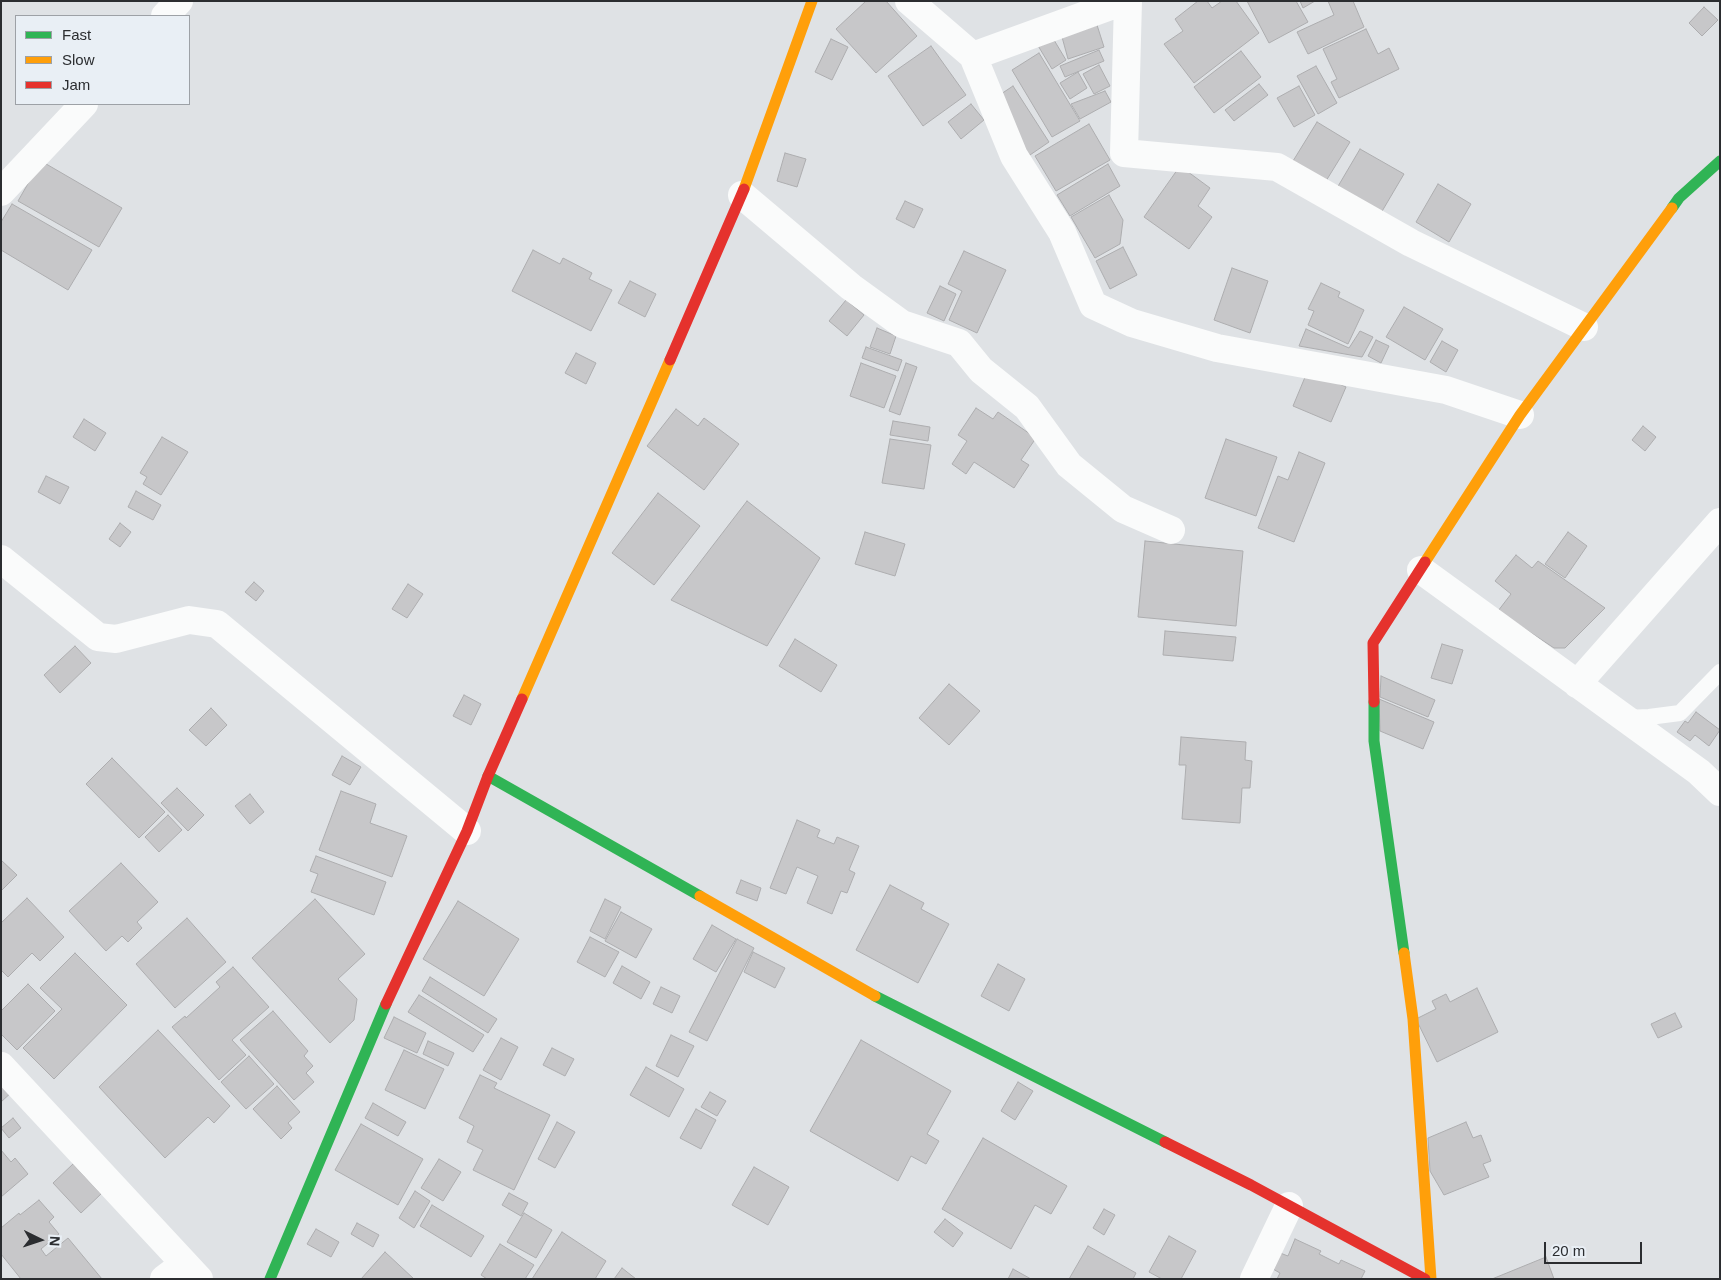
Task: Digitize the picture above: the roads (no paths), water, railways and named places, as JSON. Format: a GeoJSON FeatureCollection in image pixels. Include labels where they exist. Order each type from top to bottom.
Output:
{"type":"FeatureCollection","features":[{"type":"Feature","properties":{"kind":"street"},"geometry":{"type":"LineString","coordinates":[[166,15],[179,1]]}},
{"type":"Feature","properties":{"kind":"street"},"geometry":{"type":"LineString","coordinates":[[270,1279],[372,1035],[467,831],[488,776],[629,449],[742,195],[812,1]]}},
{"type":"Feature","properties":{"kind":"street"},"geometry":{"type":"LineString","coordinates":[[909,1],[973,56],[1014,156],[1062,232],[1093,305],[1132,324],[1217,348],[1446,390],[1520,414]]}},
{"type":"Feature","properties":{"kind":"street"},"geometry":{"type":"LineString","coordinates":[[973,56],[1124,1]]}},
{"type":"Feature","properties":{"kind":"street"},"geometry":{"type":"LineString","coordinates":[[1128,1],[1124,152],[1277,167],[1411,243],[1584,327]]}},
{"type":"Feature","properties":{"kind":"street"},"geometry":{"type":"LineString","coordinates":[[1,192],[83,105]]}},
{"type":"Feature","properties":{"kind":"street"},"geometry":{"type":"LineString","coordinates":[[1430,1279],[1413,1019],[1374,741],[1373,643],[1520,414],[1678,198],[1720,161]]}},
{"type":"Feature","properties":{"kind":"street"},"geometry":{"type":"LineString","coordinates":[[742,195],[851,287],[902,324],[958,343],[980,370],[1027,407],[1069,465],[1123,509],[1171,530]]}},
{"type":"Feature","properties":{"kind":"street"},"geometry":{"type":"LineString","coordinates":[[1576,684],[1720,522]]}},
{"type":"Feature","properties":{"kind":"street"},"geometry":{"type":"LineString","coordinates":[[1,559],[98,637],[116,639],[190,620],[218,624],[467,831]]}},
{"type":"Feature","properties":{"kind":"street"},"geometry":{"type":"LineString","coordinates":[[1421,570],[1699,772],[1720,792]]}},
{"type":"Feature","properties":{"kind":"street"},"geometry":{"type":"LineString","coordinates":[[488,776],[864,990],[1289,1206],[1425,1279]]}},
{"type":"Feature","properties":{"kind":"street"},"geometry":{"type":"LineString","coordinates":[[1,1066],[182,1274]]}},
{"type":"Feature","properties":{"kind":"street"},"geometry":{"type":"LineString","coordinates":[[1254,1279],[1289,1206]]}},
{"type":"Feature","properties":{"kind":"lane"},"geometry":{"type":"LineString","coordinates":[[1623,718],[1680,713],[1720,672]]}}]}
